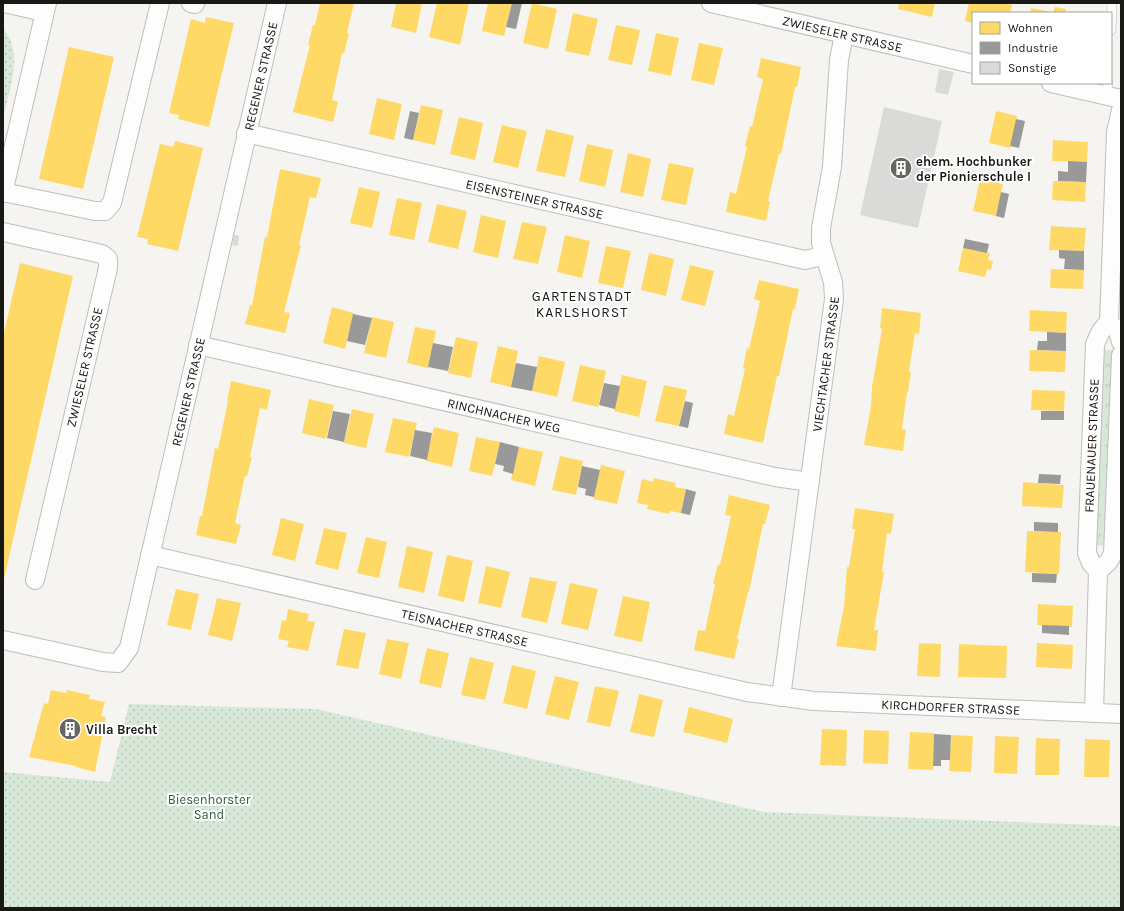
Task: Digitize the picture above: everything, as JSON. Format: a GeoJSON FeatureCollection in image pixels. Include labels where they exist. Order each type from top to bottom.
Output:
{"type":"FeatureCollection","features":[{"type":"Feature","properties":{"kind":"street"},"geometry":{"type":"LineString","coordinates":[[4,3],[45,8],[5,170],[3,193],[94,212],[105,211],[112,203],[160,3]]}},
{"type":"Feature","properties":{"kind":"street","name":"REGENER STRASSE"},"geometry":{"type":"LineString","coordinates":[[3,640],[103,662],[118,663],[129,648],[277,3]]}},
{"type":"Feature","properties":{"kind":"street","name":"ZWIESELER STRASSE"},"geometry":{"type":"LineString","coordinates":[[711,3],[972,64]]}},
{"type":"Feature","properties":{"kind":"street","name":"VIECHTACHER STRASSE"},"geometry":{"type":"LineString","coordinates":[[781,696],[834,299],[833,282],[823,256],[821,228],[832,168],[839,60],[844,34]]}},
{"type":"Feature","properties":{"kind":"street"},"geometry":{"type":"LineString","coordinates":[[1057,84],[1111,93]]}},
{"type":"Feature","properties":{"kind":"street"},"geometry":{"type":"LineString","coordinates":[[1121,110],[1116,132],[1109,322],[1118,331],[1121,342]]}},
{"type":"Feature","properties":{"kind":"street","name":"EISENSTEINER STRASSE"},"geometry":{"type":"LineString","coordinates":[[246,133],[805,260],[823,256]]}},
{"type":"Feature","properties":{"kind":"street","name":"ZWIESELER STRASSE"},"geometry":{"type":"LineString","coordinates":[[3,232],[102,254],[108,259],[108,268],[35,580]]}},
{"type":"Feature","properties":{"kind":"street","name":"FRAUENAUER STRASSE"},"geometry":{"type":"LineString","coordinates":[[1109,322],[1101,331],[1094,344],[1087,553],[1091,563],[1098,571],[1108,562],[1113,554],[1121,355]]}},
{"type":"Feature","properties":{"kind":"street","name":"RINCHNACHER WEG"},"geometry":{"type":"LineString","coordinates":[[198,345],[775,477],[810,482]]}},
{"type":"Feature","properties":{"kind":"street","name":"TEISNACHER STRASSE"},"geometry":{"type":"LineString","coordinates":[[150,555],[747,692],[781,696]]}},
{"type":"Feature","properties":{"kind":"street"},"geometry":{"type":"LineString","coordinates":[[1094,713],[1098,571]]}},
{"type":"Feature","properties":{"kind":"street","name":"KIRCHDORFER STRASSE"},"geometry":{"type":"LineString","coordinates":[[781,696],[814,701],[1121,714]]}},
{"type":"Feature","properties":{"kind":"green space"},"geometry":{"type":"Polygon","coordinates":[[[3,28],[13,48],[14,59],[14,70],[4,115],[3,28]]]}},
{"type":"Feature","properties":{"kind":"green space"},"geometry":{"type":"Polygon","coordinates":[[[1102,350],[1114,350],[1107,546],[1095,545],[1102,350]]]}},
{"type":"Feature","properties":{"kind":"green space","name":"Biesenhorster Sand"},"geometry":{"type":"Polygon","coordinates":[[[129,704],[316,709],[764,812],[1121,826],[1121,908],[3,908],[3,772],[110,782],[129,704]]]}},
{"type":"Feature","properties":{"kind":"building: Wohnen"},"geometry":{"type":"Polygon","coordinates":[[[320,3],[354,3],[347,33],[349,34],[344,53],[342,53],[332,100],[338,102],[333,122],[293,112],[310,45],[308,45],[313,25],[315,25],[320,3]]]}},
{"type":"Feature","properties":{"kind":"building: Wohnen"},"geometry":{"type":"Polygon","coordinates":[[[396,3],[422,3],[416,33],[391,27],[396,3]]]}},
{"type":"Feature","properties":{"kind":"building: Wohnen"},"geometry":{"type":"Polygon","coordinates":[[[437,3],[469,3],[460,45],[429,37],[437,3]]]}},
{"type":"Feature","properties":{"kind":"building: Wohnen"},"geometry":{"type":"Polygon","coordinates":[[[488,3],[512,3],[504,36],[482,31],[488,3]]]}},
{"type":"Feature","properties":{"kind":"building: Wohnen"},"geometry":{"type":"Polygon","coordinates":[[[532,3],[557,9],[548,49],[523,43],[532,3]]]}},
{"type":"Feature","properties":{"kind":"building: Wohnen"},"geometry":{"type":"Polygon","coordinates":[[[899,3],[935,3],[932,17],[898,9],[899,3]]]}},
{"type":"Feature","properties":{"kind":"building: Wohnen"},"geometry":{"type":"Polygon","coordinates":[[[969,3],[1003,3],[1012,5],[1010,12],[972,12],[972,23],[965,21],[969,3]]]}},
{"type":"Feature","properties":{"kind":"building: Wohnen"},"geometry":{"type":"Polygon","coordinates":[[[1055,7],[1066,9],[1065,12],[1053,12],[1055,7]]]}},
{"type":"Feature","properties":{"kind":"building: Wohnen"},"geometry":{"type":"Polygon","coordinates":[[[1031,8],[1051,12],[1030,12],[1031,8]]]}},
{"type":"Feature","properties":{"kind":"building: Wohnen"},"geometry":{"type":"Polygon","coordinates":[[[573,13],[598,19],[589,56],[565,51],[573,13]]]}},
{"type":"Feature","properties":{"kind":"building: Wohnen"},"geometry":{"type":"Polygon","coordinates":[[[206,17],[234,23],[209,127],[178,119],[179,115],[169,113],[191,19],[205,23],[206,17]]]}},
{"type":"Feature","properties":{"kind":"building: Wohnen"},"geometry":{"type":"Polygon","coordinates":[[[616,25],[640,30],[632,65],[608,60],[616,25]]]}},
{"type":"Feature","properties":{"kind":"building: Wohnen"},"geometry":{"type":"Polygon","coordinates":[[[656,33],[679,38],[671,76],[648,71],[656,33]]]}},
{"type":"Feature","properties":{"kind":"building: Wohnen"},"geometry":{"type":"Polygon","coordinates":[[[699,43],[723,48],[714,85],[691,80],[699,43]]]}},
{"type":"Feature","properties":{"kind":"building: Wohnen"},"geometry":{"type":"Polygon","coordinates":[[[69,47],[114,57],[83,189],[39,179],[69,47]]]}},
{"type":"Feature","properties":{"kind":"building: Wohnen"},"geometry":{"type":"Polygon","coordinates":[[[761,58],[801,67],[797,87],[795,87],[781,154],[779,154],[768,201],[770,202],[766,221],[726,212],[730,192],[736,194],[747,147],[745,146],[750,126],[752,127],[763,79],[757,77],[761,58]]]}},
{"type":"Feature","properties":{"kind":"building: Wohnen"},"geometry":{"type":"Polygon","coordinates":[[[377,98],[402,104],[394,140],[369,134],[377,98]]]}},
{"type":"Feature","properties":{"kind":"building: Wohnen"},"geometry":{"type":"Polygon","coordinates":[[[421,105],[443,110],[435,145],[413,140],[421,105]]]}},
{"type":"Feature","properties":{"kind":"building: Wohnen"},"geometry":{"type":"Polygon","coordinates":[[[996,111],[1017,116],[1010,148],[989,143],[996,111]]]}},
{"type":"Feature","properties":{"kind":"building: Wohnen"},"geometry":{"type":"Polygon","coordinates":[[[459,117],[483,123],[475,160],[450,154],[459,117]]]}},
{"type":"Feature","properties":{"kind":"building: Wohnen"},"geometry":{"type":"Polygon","coordinates":[[[502,125],[527,131],[518,168],[493,162],[502,125]]]}},
{"type":"Feature","properties":{"kind":"building: Wohnen"},"geometry":{"type":"Polygon","coordinates":[[[546,129],[574,136],[565,177],[536,171],[546,129]]]}},
{"type":"Feature","properties":{"kind":"building: Wohnen"},"geometry":{"type":"Polygon","coordinates":[[[1053,140],[1088,142],[1087,162],[1052,161],[1053,140]]]}},
{"type":"Feature","properties":{"kind":"building: Wohnen"},"geometry":{"type":"Polygon","coordinates":[[[175,141],[203,148],[178,251],[147,244],[148,239],[137,237],[160,144],[173,147],[175,141]]]}},
{"type":"Feature","properties":{"kind":"building: Wohnen"},"geometry":{"type":"Polygon","coordinates":[[[587,144],[613,150],[605,187],[579,181],[587,144]]]}},
{"type":"Feature","properties":{"kind":"building: Wohnen"},"geometry":{"type":"Polygon","coordinates":[[[628,153],[651,159],[643,197],[620,192],[628,153]]]}},
{"type":"Feature","properties":{"kind":"building: Wohnen"},"geometry":{"type":"Polygon","coordinates":[[[669,163],[694,168],[686,205],[661,200],[669,163]]]}},
{"type":"Feature","properties":{"kind":"building: Wohnen"},"geometry":{"type":"Polygon","coordinates":[[[280,169],[321,178],[316,198],[310,197],[299,245],[301,245],[284,312],[290,313],[285,333],[245,324],[250,305],[252,305],[280,169]]]}},
{"type":"Feature","properties":{"kind":"building: Wohnen"},"geometry":{"type":"Polygon","coordinates":[[[980,179],[1003,184],[996,216],[973,211],[980,179]]]}},
{"type":"Feature","properties":{"kind":"building: Wohnen"},"geometry":{"type":"Polygon","coordinates":[[[1053,181],[1086,182],[1085,202],[1052,200],[1053,181]]]}},
{"type":"Feature","properties":{"kind":"building: Wohnen"},"geometry":{"type":"Polygon","coordinates":[[[359,187],[380,192],[372,228],[350,223],[359,187]]]}},
{"type":"Feature","properties":{"kind":"building: Wohnen"},"geometry":{"type":"Polygon","coordinates":[[[397,198],[422,203],[414,240],[389,235],[397,198]]]}},
{"type":"Feature","properties":{"kind":"building: Wohnen"},"geometry":{"type":"Polygon","coordinates":[[[437,204],[467,211],[458,249],[428,242],[437,204]]]}},
{"type":"Feature","properties":{"kind":"building: Wohnen"},"geometry":{"type":"Polygon","coordinates":[[[481,215],[506,221],[498,258],[473,252],[481,215]]]}},
{"type":"Feature","properties":{"kind":"building: Wohnen"},"geometry":{"type":"Polygon","coordinates":[[[522,222],[547,227],[538,264],[513,259],[522,222]]]}},
{"type":"Feature","properties":{"kind":"building: Wohnen"},"geometry":{"type":"Polygon","coordinates":[[[1051,226],[1086,228],[1084,251],[1049,250],[1051,226]]]}},
{"type":"Feature","properties":{"kind":"building: Wohnen"},"geometry":{"type":"Polygon","coordinates":[[[565,235],[590,241],[582,278],[557,272],[565,235]]]}},
{"type":"Feature","properties":{"kind":"building: Wohnen"},"geometry":{"type":"Polygon","coordinates":[[[606,246],[631,251],[623,288],[598,283],[606,246]]]}},
{"type":"Feature","properties":{"kind":"building: Wohnen"},"geometry":{"type":"Polygon","coordinates":[[[963,248],[990,253],[988,260],[993,261],[991,270],[987,269],[985,277],[958,271],[963,248]]]}},
{"type":"Feature","properties":{"kind":"building: Wohnen"},"geometry":{"type":"Polygon","coordinates":[[[649,253],[674,259],[666,296],[641,290],[649,253]]]}},
{"type":"Feature","properties":{"kind":"building: Wohnen"},"geometry":{"type":"Polygon","coordinates":[[[20,263],[73,276],[4,579],[3,337],[20,263]]]}},
{"type":"Feature","properties":{"kind":"building: Wohnen"},"geometry":{"type":"Polygon","coordinates":[[[690,265],[714,271],[705,306],[681,300],[690,265]]]}},
{"type":"Feature","properties":{"kind":"building: Wohnen"},"geometry":{"type":"Polygon","coordinates":[[[1051,269],[1084,270],[1083,289],[1050,288],[1051,269]]]}},
{"type":"Feature","properties":{"kind":"building: Wohnen"},"geometry":{"type":"Polygon","coordinates":[[[759,280],[799,289],[795,309],[793,309],[779,376],[777,376],[763,443],[724,434],[728,414],[734,416],[745,369],[743,368],[747,348],[749,349],[760,301],[754,299],[759,280]]]}},
{"type":"Feature","properties":{"kind":"building: Wohnen"},"geometry":{"type":"Polygon","coordinates":[[[332,307],[354,313],[345,349],[323,343],[332,307]]]}},
{"type":"Feature","properties":{"kind":"building: Wohnen"},"geometry":{"type":"Polygon","coordinates":[[[882,308],[921,313],[919,334],[915,333],[909,371],[911,372],[902,429],[906,430],[903,451],[864,445],[882,329],[880,328],[882,308]]]}},
{"type":"Feature","properties":{"kind":"building: Wohnen"},"geometry":{"type":"Polygon","coordinates":[[[1030,310],[1067,312],[1066,333],[1029,331],[1030,310]]]}},
{"type":"Feature","properties":{"kind":"building: Wohnen"},"geometry":{"type":"Polygon","coordinates":[[[372,317],[394,322],[386,358],[364,353],[372,317]]]}},
{"type":"Feature","properties":{"kind":"building: Wohnen"},"geometry":{"type":"Polygon","coordinates":[[[415,327],[436,331],[428,368],[407,363],[415,327]]]}},
{"type":"Feature","properties":{"kind":"building: Wohnen"},"geometry":{"type":"Polygon","coordinates":[[[456,337],[478,342],[471,378],[448,373],[456,337]]]}},
{"type":"Feature","properties":{"kind":"building: Wohnen"},"geometry":{"type":"Polygon","coordinates":[[[498,346],[518,351],[511,387],[490,382],[498,346]]]}},
{"type":"Feature","properties":{"kind":"building: Wohnen"},"geometry":{"type":"Polygon","coordinates":[[[1030,350],[1066,351],[1065,372],[1029,371],[1030,350]]]}},
{"type":"Feature","properties":{"kind":"building: Wohnen"},"geometry":{"type":"Polygon","coordinates":[[[539,356],[565,362],[557,397],[532,391],[539,356]]]}},
{"type":"Feature","properties":{"kind":"building: Wohnen"},"geometry":{"type":"Polygon","coordinates":[[[580,365],[606,371],[598,407],[572,401],[580,365]]]}},
{"type":"Feature","properties":{"kind":"building: Wohnen"},"geometry":{"type":"Polygon","coordinates":[[[622,375],[647,381],[639,417],[614,411],[622,375]]]}},
{"type":"Feature","properties":{"kind":"building: Wohnen"},"geometry":{"type":"Polygon","coordinates":[[[231,381],[271,390],[267,410],[260,408],[250,457],[252,457],[247,476],[245,476],[235,523],[241,525],[236,544],[196,535],[200,516],[202,516],[215,448],[218,449],[231,381]]]}},
{"type":"Feature","properties":{"kind":"building: Wohnen"},"geometry":{"type":"Polygon","coordinates":[[[664,385],[687,390],[679,426],[655,421],[664,385]]]}},
{"type":"Feature","properties":{"kind":"building: Wohnen"},"geometry":{"type":"Polygon","coordinates":[[[1032,390],[1065,391],[1064,411],[1031,410],[1032,390]]]}},
{"type":"Feature","properties":{"kind":"building: Wohnen"},"geometry":{"type":"Polygon","coordinates":[[[309,399],[334,405],[326,439],[302,433],[309,399]]]}},
{"type":"Feature","properties":{"kind":"building: Wohnen"},"geometry":{"type":"Polygon","coordinates":[[[352,409],[374,414],[366,448],[344,443],[352,409]]]}},
{"type":"Feature","properties":{"kind":"building: Wohnen"},"geometry":{"type":"Polygon","coordinates":[[[393,418],[417,423],[409,457],[385,452],[393,418]]]}},
{"type":"Feature","properties":{"kind":"building: Wohnen"},"geometry":{"type":"Polygon","coordinates":[[[434,427],[459,433],[452,467],[426,461],[434,427]]]}},
{"type":"Feature","properties":{"kind":"building: Wohnen"},"geometry":{"type":"Polygon","coordinates":[[[476,437],[500,442],[492,476],[469,471],[476,437]]]}},
{"type":"Feature","properties":{"kind":"building: Wohnen"},"geometry":{"type":"Polygon","coordinates":[[[519,447],[543,452],[535,486],[511,480],[519,447]]]}},
{"type":"Feature","properties":{"kind":"building: Wohnen"},"geometry":{"type":"Polygon","coordinates":[[[560,456],[583,461],[576,495],[552,490],[560,456]]]}},
{"type":"Feature","properties":{"kind":"building: Wohnen"},"geometry":{"type":"Polygon","coordinates":[[[601,465],[625,471],[617,504],[593,499],[601,465]]]}},
{"type":"Feature","properties":{"kind":"building: Wohnen"},"geometry":{"type":"Polygon","coordinates":[[[654,478],[676,483],[675,487],[686,489],[681,513],[670,511],[669,514],[647,509],[648,505],[637,503],[642,479],[653,482],[654,478]]]}},
{"type":"Feature","properties":{"kind":"building: Wohnen"},"geometry":{"type":"Polygon","coordinates":[[[1023,482],[1064,485],[1062,508],[1022,506],[1023,482]]]}},
{"type":"Feature","properties":{"kind":"building: Wohnen"},"geometry":{"type":"Polygon","coordinates":[[[729,495],[770,505],[765,524],[763,524],[749,592],[737,639],[739,639],[734,659],[694,650],[698,630],[705,631],[715,584],[713,584],[718,564],[720,565],[731,516],[725,515],[729,495]]]}},
{"type":"Feature","properties":{"kind":"building: Wohnen"},"geometry":{"type":"Polygon","coordinates":[[[855,508],[894,514],[891,534],[887,533],[882,572],[884,572],[874,630],[878,630],[876,651],[836,646],[844,607],[847,567],[849,567],[855,529],[852,529],[855,508]]]}},
{"type":"Feature","properties":{"kind":"building: Wohnen"},"geometry":{"type":"Polygon","coordinates":[[[281,518],[304,524],[295,561],[272,555],[281,518]]]}},
{"type":"Feature","properties":{"kind":"building: Wohnen"},"geometry":{"type":"Polygon","coordinates":[[[324,528],[347,533],[338,570],[315,564],[324,528]]]}},
{"type":"Feature","properties":{"kind":"building: Wohnen"},"geometry":{"type":"Polygon","coordinates":[[[1027,531],[1061,532],[1059,574],[1025,572],[1027,531]]]}},
{"type":"Feature","properties":{"kind":"building: Wohnen"},"geometry":{"type":"Polygon","coordinates":[[[366,537],[387,542],[379,578],[357,573],[366,537]]]}},
{"type":"Feature","properties":{"kind":"building: Wohnen"},"geometry":{"type":"Polygon","coordinates":[[[407,546],[433,552],[424,593],[398,587],[407,546]]]}},
{"type":"Feature","properties":{"kind":"building: Wohnen"},"geometry":{"type":"Polygon","coordinates":[[[447,555],[473,561],[464,602],[438,596],[447,555]]]}},
{"type":"Feature","properties":{"kind":"building: Wohnen"},"geometry":{"type":"Polygon","coordinates":[[[486,566],[510,572],[501,608],[478,603],[486,566]]]}},
{"type":"Feature","properties":{"kind":"building: Wohnen"},"geometry":{"type":"Polygon","coordinates":[[[530,577],[557,582],[547,623],[521,617],[530,577]]]}},
{"type":"Feature","properties":{"kind":"building: Wohnen"},"geometry":{"type":"Polygon","coordinates":[[[570,583],[598,589],[588,630],[561,624],[570,583]]]}},
{"type":"Feature","properties":{"kind":"building: Wohnen"},"geometry":{"type":"Polygon","coordinates":[[[176,589],[199,594],[191,630],[167,625],[176,589]]]}},
{"type":"Feature","properties":{"kind":"building: Wohnen"},"geometry":{"type":"Polygon","coordinates":[[[623,596],[650,602],[642,642],[614,636],[623,596]]]}},
{"type":"Feature","properties":{"kind":"building: Wohnen"},"geometry":{"type":"Polygon","coordinates":[[[217,598],[241,603],[232,641],[208,635],[217,598]]]}},
{"type":"Feature","properties":{"kind":"building: Wohnen"},"geometry":{"type":"Polygon","coordinates":[[[1038,604],[1073,606],[1072,627],[1037,625],[1038,604]]]}},
{"type":"Feature","properties":{"kind":"building: Wohnen"},"geometry":{"type":"Polygon","coordinates":[[[288,609],[309,614],[307,621],[315,622],[308,651],[287,647],[289,641],[278,639],[282,620],[286,621],[288,609]]]}},
{"type":"Feature","properties":{"kind":"building: Wohnen"},"geometry":{"type":"Polygon","coordinates":[[[344,629],[366,633],[358,669],[336,665],[344,629]]]}},
{"type":"Feature","properties":{"kind":"building: Wohnen"},"geometry":{"type":"Polygon","coordinates":[[[387,639],[409,643],[401,679],[379,674],[387,639]]]}},
{"type":"Feature","properties":{"kind":"building: Wohnen"},"geometry":{"type":"Polygon","coordinates":[[[919,643],[941,644],[940,677],[917,676],[919,643]]]}},
{"type":"Feature","properties":{"kind":"building: Wohnen"},"geometry":{"type":"Polygon","coordinates":[[[1037,643],[1073,645],[1072,669],[1036,667],[1037,643]]]}},
{"type":"Feature","properties":{"kind":"building: Wohnen"},"geometry":{"type":"Polygon","coordinates":[[[959,644],[1007,646],[1006,678],[958,677],[959,644]]]}},
{"type":"Feature","properties":{"kind":"building: Wohnen"},"geometry":{"type":"Polygon","coordinates":[[[427,648],[449,653],[441,688],[419,683],[427,648]]]}},
{"type":"Feature","properties":{"kind":"building: Wohnen"},"geometry":{"type":"Polygon","coordinates":[[[470,657],[494,663],[485,700],[461,695],[470,657]]]}},
{"type":"Feature","properties":{"kind":"building: Wohnen"},"geometry":{"type":"Polygon","coordinates":[[[512,665],[536,671],[527,709],[503,703],[512,665]]]}},
{"type":"Feature","properties":{"kind":"building: Wohnen"},"geometry":{"type":"Polygon","coordinates":[[[555,676],[579,682],[569,720],[545,714],[555,676]]]}},
{"type":"Feature","properties":{"kind":"building: Wohnen"},"geometry":{"type":"Polygon","coordinates":[[[595,686],[619,691],[610,727],[587,722],[595,686]]]}},
{"type":"Feature","properties":{"kind":"building: Wohnen","name":"Villa Brecht"},"geometry":{"type":"Polygon","coordinates":[[[51,690],[66,693],[67,690],[90,695],[89,699],[105,702],[101,716],[106,717],[95,772],[76,766],[29,757],[44,703],[48,704],[51,690]]]}},
{"type":"Feature","properties":{"kind":"building: Wohnen"},"geometry":{"type":"Polygon","coordinates":[[[639,694],[663,700],[654,737],[630,732],[639,694]]]}},
{"type":"Feature","properties":{"kind":"building: Wohnen"},"geometry":{"type":"Polygon","coordinates":[[[689,707],[733,719],[727,743],[683,732],[689,707]]]}},
{"type":"Feature","properties":{"kind":"building: Wohnen"},"geometry":{"type":"Polygon","coordinates":[[[822,729],[847,730],[846,766],[820,765],[822,729]]]}},
{"type":"Feature","properties":{"kind":"building: Wohnen"},"geometry":{"type":"Polygon","coordinates":[[[864,730],[889,731],[888,764],[863,763],[864,730]]]}},
{"type":"Feature","properties":{"kind":"building: Wohnen"},"geometry":{"type":"Polygon","coordinates":[[[910,732],[934,733],[933,770],[908,769],[910,732]]]}},
{"type":"Feature","properties":{"kind":"building: Wohnen"},"geometry":{"type":"Polygon","coordinates":[[[951,735],[973,736],[971,772],[949,771],[951,735]]]}},
{"type":"Feature","properties":{"kind":"building: Wohnen"},"geometry":{"type":"Polygon","coordinates":[[[995,736],[1019,737],[1017,774],[994,773],[995,736]]]}},
{"type":"Feature","properties":{"kind":"building: Wohnen"},"geometry":{"type":"Polygon","coordinates":[[[1036,738],[1060,739],[1059,775],[1035,775],[1036,738]]]}},
{"type":"Feature","properties":{"kind":"building: Wohnen"},"geometry":{"type":"Polygon","coordinates":[[[1085,739],[1110,740],[1109,777],[1084,777],[1085,739]]]}},
{"type":"Feature","properties":{"kind":"building: Industrie"},"geometry":{"type":"Polygon","coordinates":[[[512,3],[522,3],[516,29],[506,27],[512,3]]]}},
{"type":"Feature","properties":{"kind":"building: Industrie"},"geometry":{"type":"Polygon","coordinates":[[[410,111],[419,113],[413,140],[404,138],[410,111]]]}},
{"type":"Feature","properties":{"kind":"building: Industrie"},"geometry":{"type":"Polygon","coordinates":[[[1016,119],[1025,121],[1019,148],[1010,146],[1016,119]]]}},
{"type":"Feature","properties":{"kind":"building: Industrie"},"geometry":{"type":"Polygon","coordinates":[[[1068,161],[1087,162],[1086,182],[1058,181],[1058,171],[1068,172],[1068,161]]]}},
{"type":"Feature","properties":{"kind":"building: Industrie"},"geometry":{"type":"Polygon","coordinates":[[[1001,192],[1009,194],[1004,218],[996,216],[1001,192]]]}},
{"type":"Feature","properties":{"kind":"building: Industrie"},"geometry":{"type":"Polygon","coordinates":[[[965,239],[989,244],[987,253],[963,248],[965,239]]]}},
{"type":"Feature","properties":{"kind":"building: Industrie"},"geometry":{"type":"Polygon","coordinates":[[[1059,250],[1084,251],[1084,270],[1064,269],[1065,259],[1059,258],[1059,250]]]}},
{"type":"Feature","properties":{"kind":"building: Industrie"},"geometry":{"type":"Polygon","coordinates":[[[353,314],[372,318],[365,345],[347,341],[353,314]]]}},
{"type":"Feature","properties":{"kind":"building: Industrie"},"geometry":{"type":"Polygon","coordinates":[[[1047,332],[1066,333],[1066,351],[1037,350],[1038,341],[1047,341],[1047,332]]]}},
{"type":"Feature","properties":{"kind":"building: Industrie"},"geometry":{"type":"Polygon","coordinates":[[[433,343],[453,347],[448,371],[428,367],[433,343]]]}},
{"type":"Feature","properties":{"kind":"building: Industrie"},"geometry":{"type":"Polygon","coordinates":[[[516,363],[537,367],[532,391],[511,387],[516,363]]]}},
{"type":"Feature","properties":{"kind":"building: Industrie"},"geometry":{"type":"Polygon","coordinates":[[[604,383],[620,386],[615,409],[599,405],[604,383]]]}},
{"type":"Feature","properties":{"kind":"building: Industrie"},"geometry":{"type":"Polygon","coordinates":[[[685,401],[693,403],[688,428],[679,426],[685,401]]]}},
{"type":"Feature","properties":{"kind":"building: Industrie"},"geometry":{"type":"Polygon","coordinates":[[[333,411],[350,414],[344,442],[327,438],[333,411]]]}},
{"type":"Feature","properties":{"kind":"building: Industrie"},"geometry":{"type":"Polygon","coordinates":[[[1041,411],[1064,411],[1064,420],[1041,420],[1041,411]]]}},
{"type":"Feature","properties":{"kind":"building: Industrie"},"geometry":{"type":"Polygon","coordinates":[[[415,430],[432,433],[427,460],[410,456],[415,430]]]}},
{"type":"Feature","properties":{"kind":"building: Industrie"},"geometry":{"type":"Polygon","coordinates":[[[500,442],[519,447],[513,474],[503,471],[504,466],[495,464],[500,442]]]}},
{"type":"Feature","properties":{"kind":"building: Industrie"},"geometry":{"type":"Polygon","coordinates":[[[582,466],[600,470],[594,497],[585,495],[586,489],[578,487],[582,466]]]}},
{"type":"Feature","properties":{"kind":"building: Industrie"},"geometry":{"type":"Polygon","coordinates":[[[1039,474],[1061,475],[1060,484],[1038,483],[1039,474]]]}},
{"type":"Feature","properties":{"kind":"building: Industrie"},"geometry":{"type":"Polygon","coordinates":[[[686,489],[696,492],[690,515],[681,513],[686,489]]]}},
{"type":"Feature","properties":{"kind":"building: Industrie"},"geometry":{"type":"Polygon","coordinates":[[[1034,522],[1058,523],[1058,532],[1034,531],[1034,522]]]}},
{"type":"Feature","properties":{"kind":"building: Industrie"},"geometry":{"type":"Polygon","coordinates":[[[1032,573],[1057,574],[1056,583],[1032,582],[1032,573]]]}},
{"type":"Feature","properties":{"kind":"building: Industrie"},"geometry":{"type":"Polygon","coordinates":[[[1042,625],[1069,626],[1069,635],[1042,633],[1042,625]]]}},
{"type":"Feature","properties":{"kind":"building: Industrie"},"geometry":{"type":"Polygon","coordinates":[[[934,734],[951,735],[950,760],[941,760],[941,766],[933,766],[934,734]]]}},
{"type":"Feature","properties":{"kind":"building: Sonstige"},"geometry":{"type":"Polygon","coordinates":[[[939,69],[954,72],[948,95],[935,92],[939,69]]]}},
{"type":"Feature","properties":{"kind":"building: Sonstige","name":"ehem. Hochbunker der Pionierschule I"},"geometry":{"type":"Polygon","coordinates":[[[884,107],[942,121],[918,228],[860,215],[884,107]]]}},
{"type":"Feature","properties":{"kind":"building: Sonstige"},"geometry":{"type":"Polygon","coordinates":[[[234,235],[239,236],[238,246],[232,245],[234,235]]]}},
{"type":"Feature","properties":{"kind":"place","name":"ehem. Hochbunker der Pionierschule I"},"geometry":{"type":"Point","coordinates":[901,168]}},
{"type":"Feature","properties":{"kind":"place","name":"Villa Brecht"},"geometry":{"type":"Point","coordinates":[70,729]}},
{"type":"Feature","properties":{"kind":"district","name":"GARTENSTADT KARLSHORST"},"geometry":{"type":"Point","coordinates":[582,304]}}]}
